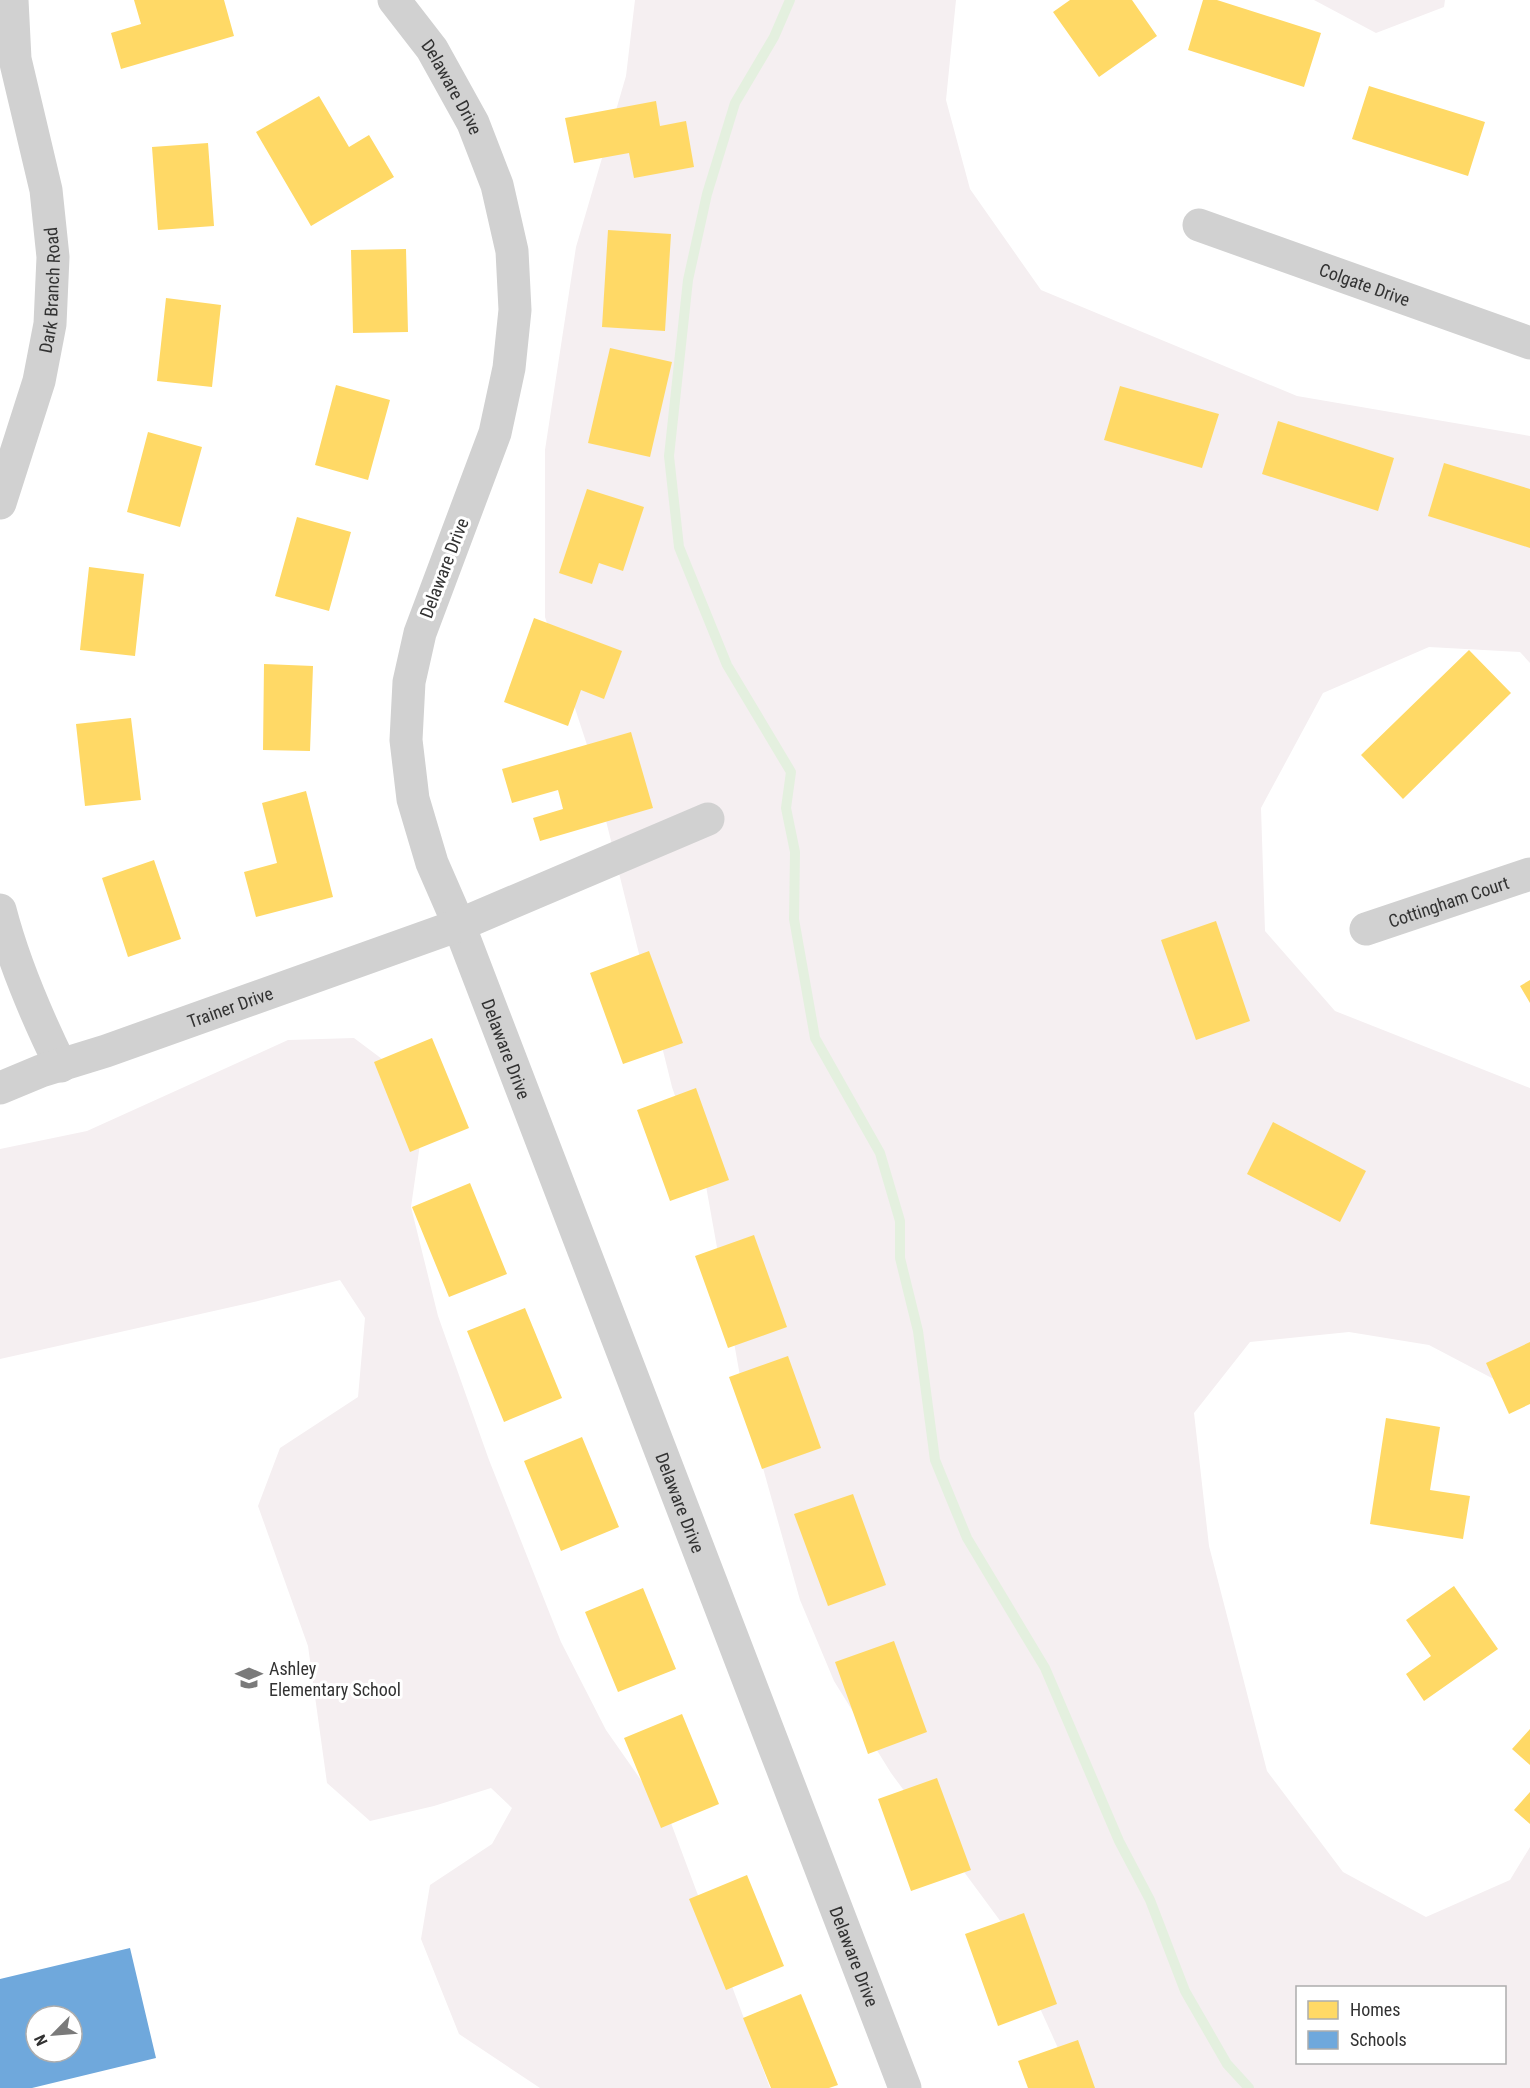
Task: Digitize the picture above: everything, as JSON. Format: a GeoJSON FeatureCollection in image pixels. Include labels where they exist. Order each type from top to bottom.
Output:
{"type":"FeatureCollection","features":[{"type":"Feature","properties":{"kind":"street","name":"Dark Branch Road"},"geometry":{"type":"LineString","coordinates":[[0,503],[39,381],[50,324],[53,257],[46,190],[15,59],[12,0]]}},
{"type":"Feature","properties":{"kind":"street","name":"Delaware Drive"},"geometry":{"type":"LineString","coordinates":[[394,0],[432,50],[473,123],[497,185],[512,251],[514,310],[509,368],[495,433],[420,633],[409,682],[406,740],[413,799],[432,863],[459,925],[905,2088]]}},
{"type":"Feature","properties":{"kind":"street","name":"Colgate Drive"},"geometry":{"type":"LineString","coordinates":[[1199,225],[1530,344]]}},
{"type":"Feature","properties":{"kind":"street","name":"Trainer Drive"},"geometry":{"type":"LineString","coordinates":[[0,1088],[459,925],[708,819]]}},
{"type":"Feature","properties":{"kind":"street","name":"Cottingham Court"},"geometry":{"type":"LineString","coordinates":[[1366,929],[1530,874]]}},
{"type":"Feature","properties":{"kind":"street"},"geometry":{"type":"LineString","coordinates":[[0,910],[6,934],[35,1013],[61,1066]]}},
{"type":"Feature","properties":{"kind":"shaded area"},"geometry":{"type":"Polygon","coordinates":[[[635,0],[956,0],[946,100],[970,189],[1041,290],[1297,396],[1530,436],[1530,663],[1520,652],[1429,647],[1323,693],[1261,808],[1265,931],[1335,1011],[1530,1088],[1530,1398],[1429,1345],[1349,1332],[1250,1342],[1194,1413],[1209,1546],[1267,1771],[1343,1872],[1426,1917],[1510,1880],[1530,1847],[1530,2088],[1076,2088],[1001,1922],[891,1773],[834,1681],[800,1600],[745,1404],[706,1186],[672,1087],[588,748],[545,617],[545,450],[576,247],[626,76],[635,0]]]}},
{"type":"Feature","properties":{"kind":"shaded area"},"geometry":{"type":"Polygon","coordinates":[[[1314,0],[1445,0],[1444,7],[1376,33],[1314,0]]]}},
{"type":"Feature","properties":{"kind":"shaded area"},"geometry":{"type":"Polygon","coordinates":[[[354,1038],[394,1068],[420,1144],[411,1207],[438,1316],[489,1460],[561,1642],[606,1730],[671,1823],[770,2088],[540,2088],[459,2034],[421,1939],[430,1885],[492,1844],[512,1808],[491,1788],[434,1806],[370,1821],[327,1783],[308,1646],[258,1506],[280,1448],[358,1397],[365,1318],[340,1280],[258,1301],[0,1359],[0,1149],[87,1131],[288,1040],[354,1038]]]}},
{"type":"Feature","properties":{"kind":"building: Homes"},"geometry":{"type":"Polygon","coordinates":[[[134,0],[224,0],[234,36],[121,69],[111,33],[141,24],[134,0]]]}},
{"type":"Feature","properties":{"kind":"building: Homes"},"geometry":{"type":"Polygon","coordinates":[[[1070,0],[1132,0],[1157,36],[1099,77],[1053,12],[1070,0]]]}},
{"type":"Feature","properties":{"kind":"building: Homes"},"geometry":{"type":"Polygon","coordinates":[[[1203,0],[1217,0],[1321,33],[1304,87],[1188,50],[1203,0]]]}},
{"type":"Feature","properties":{"kind":"building: Homes"},"geometry":{"type":"Polygon","coordinates":[[[1369,86],[1485,122],[1468,176],[1352,139],[1369,86]]]}},
{"type":"Feature","properties":{"kind":"building: Homes"},"geometry":{"type":"Polygon","coordinates":[[[319,96],[349,147],[369,135],[394,177],[311,226],[256,132],[319,96]]]}},
{"type":"Feature","properties":{"kind":"building: Homes"},"geometry":{"type":"Polygon","coordinates":[[[656,101],[660,126],[686,121],[694,167],[634,178],[629,153],[574,163],[565,118],[656,101]]]}},
{"type":"Feature","properties":{"kind":"building: Homes"},"geometry":{"type":"Polygon","coordinates":[[[208,143],[214,226],[158,230],[152,147],[208,143]]]}},
{"type":"Feature","properties":{"kind":"building: Homes"},"geometry":{"type":"Polygon","coordinates":[[[608,230],[671,234],[665,331],[602,327],[608,230]]]}},
{"type":"Feature","properties":{"kind":"building: Homes"},"geometry":{"type":"Polygon","coordinates":[[[406,249],[408,332],[353,333],[351,250],[406,249]]]}},
{"type":"Feature","properties":{"kind":"building: Homes"},"geometry":{"type":"Polygon","coordinates":[[[166,298],[221,305],[212,387],[157,381],[166,298]]]}},
{"type":"Feature","properties":{"kind":"building: Homes"},"geometry":{"type":"Polygon","coordinates":[[[610,348],[672,362],[650,457],[588,443],[610,348]]]}},
{"type":"Feature","properties":{"kind":"building: Homes"},"geometry":{"type":"Polygon","coordinates":[[[336,385],[390,400],[368,480],[315,465],[336,385]]]}},
{"type":"Feature","properties":{"kind":"building: Homes"},"geometry":{"type":"Polygon","coordinates":[[[1120,386],[1219,414],[1202,468],[1104,440],[1120,386]]]}},
{"type":"Feature","properties":{"kind":"building: Homes"},"geometry":{"type":"Polygon","coordinates":[[[1278,421],[1394,458],[1378,511],[1262,474],[1278,421]]]}},
{"type":"Feature","properties":{"kind":"building: Homes"},"geometry":{"type":"Polygon","coordinates":[[[148,432],[202,447],[180,527],[127,512],[148,432]]]}},
{"type":"Feature","properties":{"kind":"building: Homes"},"geometry":{"type":"Polygon","coordinates":[[[1444,463],[1530,489],[1530,548],[1428,516],[1444,463]]]}},
{"type":"Feature","properties":{"kind":"building: Homes"},"geometry":{"type":"Polygon","coordinates":[[[587,489],[644,507],[623,571],[599,563],[592,584],[559,573],[587,489]]]}},
{"type":"Feature","properties":{"kind":"building: Homes"},"geometry":{"type":"Polygon","coordinates":[[[297,517],[351,532],[329,611],[275,596],[297,517]]]}},
{"type":"Feature","properties":{"kind":"building: Homes"},"geometry":{"type":"Polygon","coordinates":[[[89,567],[144,574],[135,656],[80,650],[89,567]]]}},
{"type":"Feature","properties":{"kind":"building: Homes"},"geometry":{"type":"Polygon","coordinates":[[[534,618],[622,651],[604,699],[581,690],[568,726],[504,702],[534,618]]]}},
{"type":"Feature","properties":{"kind":"building: Homes"},"geometry":{"type":"Polygon","coordinates":[[[1469,650],[1511,693],[1403,799],[1361,755],[1469,650]]]}},
{"type":"Feature","properties":{"kind":"building: Homes"},"geometry":{"type":"Polygon","coordinates":[[[264,664],[313,666],[310,751],[263,750],[264,664]]]}},
{"type":"Feature","properties":{"kind":"building: Homes"},"geometry":{"type":"Polygon","coordinates":[[[131,718],[141,800],[85,806],[76,724],[131,718]]]}},
{"type":"Feature","properties":{"kind":"building: Homes"},"geometry":{"type":"Polygon","coordinates":[[[631,732],[653,808],[540,841],[533,818],[563,809],[558,790],[512,803],[502,769],[631,732]]]}},
{"type":"Feature","properties":{"kind":"building: Homes"},"geometry":{"type":"Polygon","coordinates":[[[306,791],[333,897],[256,917],[244,872],[277,863],[262,803],[306,791]]]}},
{"type":"Feature","properties":{"kind":"building: Homes"},"geometry":{"type":"Polygon","coordinates":[[[154,860],[181,939],[128,957],[102,878],[154,860]]]}},
{"type":"Feature","properties":{"kind":"building: Homes"},"geometry":{"type":"Polygon","coordinates":[[[1216,921],[1250,1021],[1196,1040],[1161,940],[1216,921]]]}},
{"type":"Feature","properties":{"kind":"building: Homes"},"geometry":{"type":"Polygon","coordinates":[[[649,951],[683,1043],[623,1064],[590,973],[649,951]]]}},
{"type":"Feature","properties":{"kind":"building: Homes"},"geometry":{"type":"Polygon","coordinates":[[[1530,980],[1530,1003],[1520,986],[1530,980]]]}},
{"type":"Feature","properties":{"kind":"building: Homes"},"geometry":{"type":"Polygon","coordinates":[[[432,1038],[469,1128],[410,1152],[374,1062],[432,1038]]]}},
{"type":"Feature","properties":{"kind":"building: Homes"},"geometry":{"type":"Polygon","coordinates":[[[696,1088],[729,1180],[670,1201],[637,1110],[696,1088]]]}},
{"type":"Feature","properties":{"kind":"building: Homes"},"geometry":{"type":"Polygon","coordinates":[[[1273,1122],[1366,1171],[1340,1222],[1247,1174],[1273,1122]]]}},
{"type":"Feature","properties":{"kind":"building: Homes"},"geometry":{"type":"Polygon","coordinates":[[[470,1183],[507,1274],[449,1297],[412,1207],[470,1183]]]}},
{"type":"Feature","properties":{"kind":"building: Homes"},"geometry":{"type":"Polygon","coordinates":[[[754,1235],[787,1327],[728,1348],[695,1256],[754,1235]]]}},
{"type":"Feature","properties":{"kind":"building: Homes"},"geometry":{"type":"Polygon","coordinates":[[[525,1308],[562,1398],[504,1422],[467,1331],[525,1308]]]}},
{"type":"Feature","properties":{"kind":"building: Homes"},"geometry":{"type":"Polygon","coordinates":[[[1530,1342],[1530,1404],[1509,1414],[1486,1363],[1530,1342]]]}},
{"type":"Feature","properties":{"kind":"building: Homes"},"geometry":{"type":"Polygon","coordinates":[[[788,1356],[821,1448],[762,1469],[729,1377],[788,1356]]]}},
{"type":"Feature","properties":{"kind":"building: Homes"},"geometry":{"type":"Polygon","coordinates":[[[1386,1418],[1440,1427],[1430,1490],[1470,1496],[1463,1539],[1370,1524],[1386,1418]]]}},
{"type":"Feature","properties":{"kind":"building: Homes"},"geometry":{"type":"Polygon","coordinates":[[[582,1437],[619,1527],[561,1551],[524,1461],[582,1437]]]}},
{"type":"Feature","properties":{"kind":"building: Homes"},"geometry":{"type":"Polygon","coordinates":[[[853,1494],[886,1585],[828,1606],[794,1514],[853,1494]]]}},
{"type":"Feature","properties":{"kind":"building: Homes"},"geometry":{"type":"Polygon","coordinates":[[[1454,1586],[1498,1649],[1424,1701],[1406,1674],[1431,1656],[1406,1620],[1454,1586]]]}},
{"type":"Feature","properties":{"kind":"building: Homes"},"geometry":{"type":"Polygon","coordinates":[[[643,1588],[676,1669],[618,1692],[585,1612],[643,1588]]]}},
{"type":"Feature","properties":{"kind":"building: Homes"},"geometry":{"type":"Polygon","coordinates":[[[894,1641],[927,1732],[868,1754],[835,1662],[894,1641]]]}},
{"type":"Feature","properties":{"kind":"building: Homes"},"geometry":{"type":"Polygon","coordinates":[[[682,1714],[719,1804],[661,1828],[624,1738],[682,1714]]]}},
{"type":"Feature","properties":{"kind":"building: Homes"},"geometry":{"type":"Polygon","coordinates":[[[1530,1729],[1530,1765],[1512,1749],[1530,1729]]]}},
{"type":"Feature","properties":{"kind":"building: Homes"},"geometry":{"type":"Polygon","coordinates":[[[937,1778],[971,1870],[911,1891],[878,1799],[937,1778]]]}},
{"type":"Feature","properties":{"kind":"building: Homes"},"geometry":{"type":"Polygon","coordinates":[[[1530,1792],[1530,1824],[1514,1810],[1530,1792]]]}},
{"type":"Feature","properties":{"kind":"building: Homes"},"geometry":{"type":"Polygon","coordinates":[[[747,1875],[784,1966],[726,1990],[689,1899],[747,1875]]]}},
{"type":"Feature","properties":{"kind":"building: Homes"},"geometry":{"type":"Polygon","coordinates":[[[1024,1913],[1057,2004],[998,2026],[965,1934],[1024,1913]]]}},
{"type":"Feature","properties":{"kind":"building: Homes"},"geometry":{"type":"Polygon","coordinates":[[[801,1994],[838,2085],[829,2088],[771,2088],[743,2018],[801,1994]]]}},
{"type":"Feature","properties":{"kind":"building: Homes"},"geometry":{"type":"Polygon","coordinates":[[[1078,2040],[1095,2088],[1028,2088],[1018,2061],[1078,2040]]]}},
{"type":"Feature","properties":{"kind":"building: Schools"},"geometry":{"type":"Polygon","coordinates":[[[130,1948],[156,2058],[32,2088],[0,2088],[0,1979],[130,1948]]]}},
{"type":"Feature","properties":{"kind":"waterway"},"geometry":{"type":"LineString","coordinates":[[790,0],[774,37],[735,103],[707,194],[688,280],[669,456],[679,547],[727,665],[791,772],[786,808],[795,852],[794,919],[815,1038],[880,1153],[900,1221],[900,1258],[918,1331],[935,1460],[967,1538],[1045,1668],[1119,1841],[1150,1900],[1185,1991],[1227,2064],[1249,2088]]}},
{"type":"Feature","properties":{"kind":"place","name":"Ashley Elementary School"},"geometry":{"type":"Point","coordinates":[249,1678]}}]}
